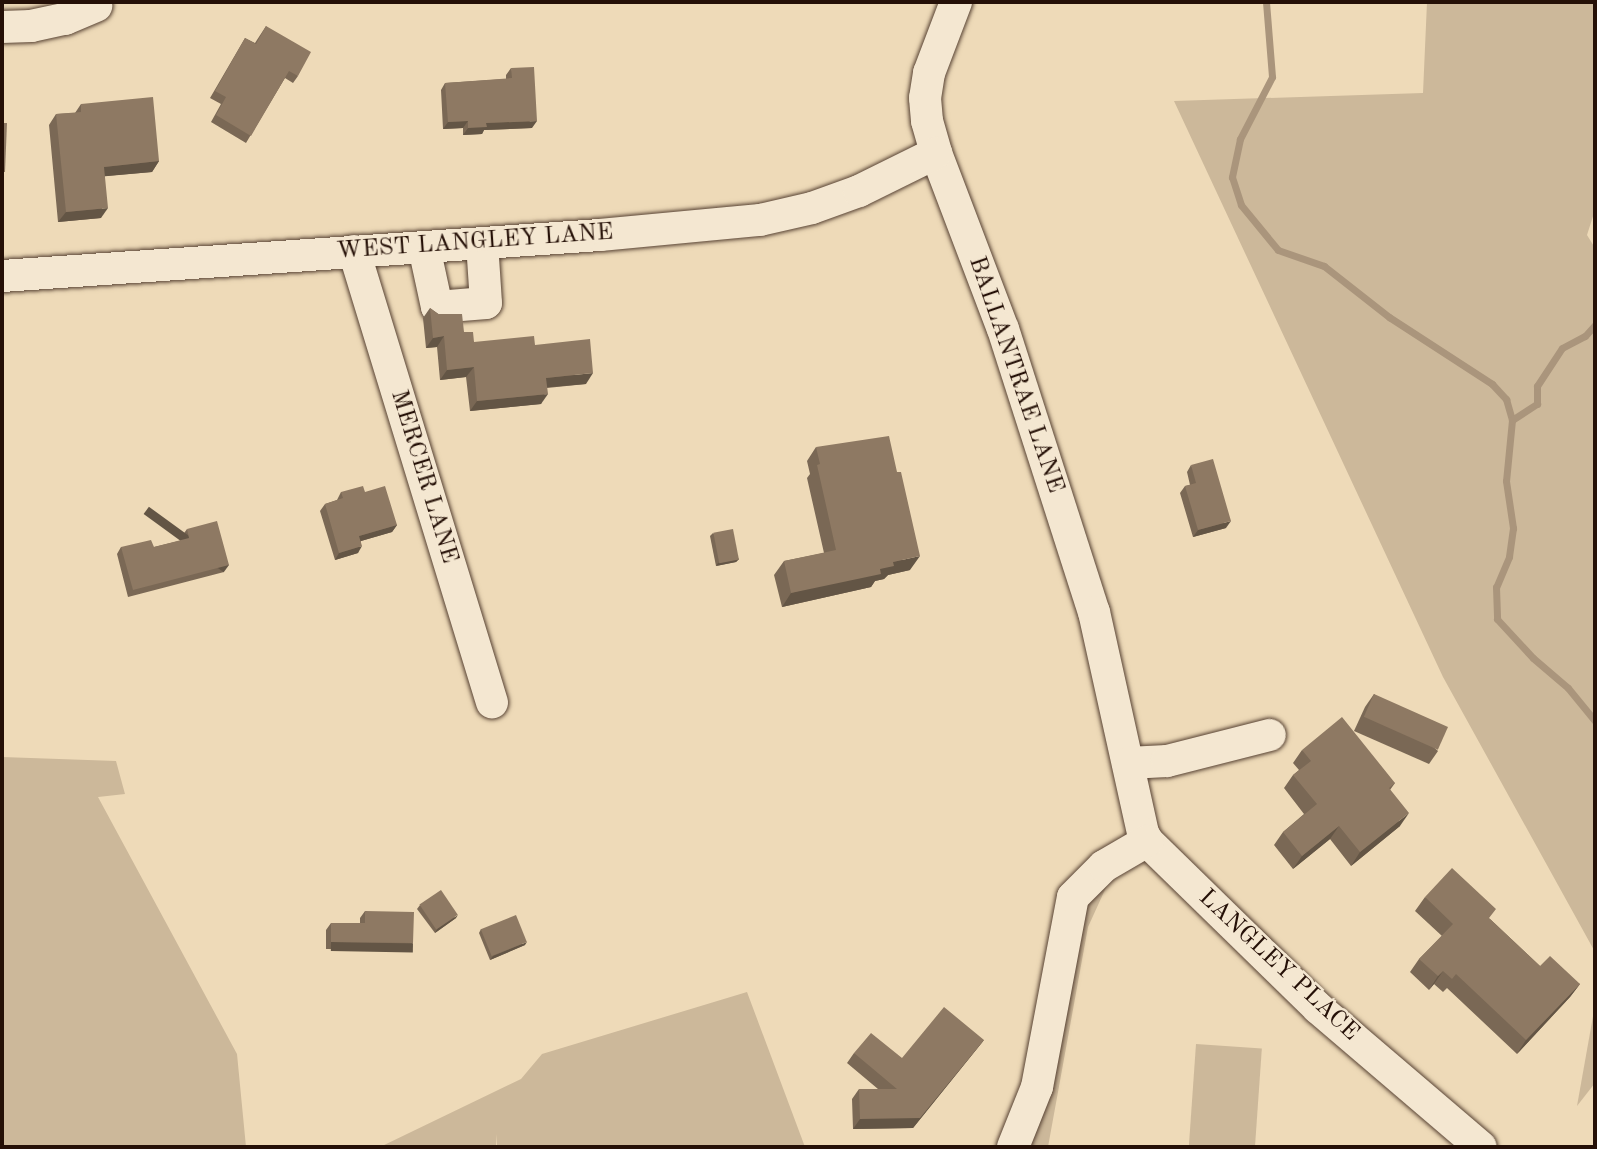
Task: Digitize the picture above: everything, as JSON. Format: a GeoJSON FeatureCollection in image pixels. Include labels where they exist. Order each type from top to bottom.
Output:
{"type":"FeatureCollection","features":[{"type":"Feature","properties":{"kind":"street","name":"BALLANTRAE LANE"},"geometry":{"type":"LineString","coordinates":[[956,2],[929,73],[925,98],[936,153],[1003,329],[1054,482],[1094,612],[1127,758]]}},
{"type":"Feature","properties":{"kind":"street"},"geometry":{"type":"LineString","coordinates":[[2,27],[31,26],[65,19],[96,6]]}},
{"type":"Feature","properties":{"kind":"street","name":"WEST LANGLEY LANE"},"geometry":{"type":"LineString","coordinates":[[2,276],[482,243],[760,220],[812,208],[859,191],[936,153]]}},
{"type":"Feature","properties":{"kind":"street"},"geometry":{"type":"LineString","coordinates":[[424,247],[437,307],[486,303],[482,243]]}},
{"type":"Feature","properties":{"kind":"street","name":"MERCER LANE"},"geometry":{"type":"LineString","coordinates":[[354,251],[492,702]]}},
{"type":"Feature","properties":{"kind":"street"},"geometry":{"type":"LineString","coordinates":[[1013,1147],[1037,1087],[1073,897],[1104,866],[1147,841],[1127,758],[1167,761],[1270,735]]}},
{"type":"Feature","properties":{"kind":"street","name":"LANGLEY PLACE"},"geometry":{"type":"LineString","coordinates":[[1147,841],[1318,1008],[1481,1147]]}},
{"type":"Feature","properties":{"kind":"shaded area"},"geometry":{"type":"Polygon","coordinates":[[[1427,2],[1595,2],[1595,210],[1587,235],[1595,248],[1595,952],[1443,677],[1174,101],[1423,93],[1427,2]]]}},
{"type":"Feature","properties":{"kind":"shaded area"},"geometry":{"type":"Polygon","coordinates":[[[2,757],[116,761],[125,794],[98,797],[237,1054],[246,1147],[2,1147],[2,757]]]}},
{"type":"Feature","properties":{"kind":"shaded area"},"geometry":{"type":"Polygon","coordinates":[[[1119,859],[1088,927],[1048,1147],[1013,1147],[1075,909],[1119,859]]]}},
{"type":"Feature","properties":{"kind":"shaded area"},"geometry":{"type":"Polygon","coordinates":[[[747,992],[805,1147],[497,1147],[496,1134],[496,1147],[380,1147],[521,1079],[542,1054],[747,992]]]}},
{"type":"Feature","properties":{"kind":"shaded area"},"geometry":{"type":"Polygon","coordinates":[[[1595,1005],[1595,1083],[1577,1106],[1595,1005]]]}},
{"type":"Feature","properties":{"kind":"shaded area"},"geometry":{"type":"Polygon","coordinates":[[[1196,1044],[1262,1049],[1255,1147],[1189,1147],[1196,1044]]]}},
{"type":"Feature","properties":{"kind":"building"},"geometry":{"type":"Polygon","coordinates":[[[266,26],[311,52],[298,76],[289,71],[251,136],[216,115],[226,97],[215,91],[245,38],[256,44],[266,26]]]}},
{"type":"Feature","properties":{"kind":"building"},"geometry":{"type":"Polygon","coordinates":[[[534,67],[537,121],[486,123],[487,127],[468,128],[468,121],[448,122],[445,83],[512,78],[511,68],[534,67]]]}},
{"type":"Feature","properties":{"kind":"building"},"geometry":{"type":"Polygon","coordinates":[[[153,97],[159,161],[104,167],[108,208],[66,212],[56,114],[81,112],[81,104],[153,97]]]}},
{"type":"Feature","properties":{"kind":"building"},"geometry":{"type":"Polygon","coordinates":[[[2,123],[7,123],[5,172],[2,172],[2,123]]]}},
{"type":"Feature","properties":{"kind":"building"},"geometry":{"type":"Polygon","coordinates":[[[430,308],[438,314],[462,314],[464,332],[473,332],[474,342],[534,336],[535,345],[590,339],[593,373],[546,378],[548,394],[477,401],[474,367],[447,370],[444,336],[433,338],[430,308]]]}},
{"type":"Feature","properties":{"kind":"building"},"geometry":{"type":"Polygon","coordinates":[[[889,436],[897,472],[901,472],[920,556],[893,562],[894,566],[880,569],[881,574],[791,593],[784,561],[836,550],[817,465],[820,464],[816,447],[889,436]]]}},
{"type":"Feature","properties":{"kind":"building"},"geometry":{"type":"Polygon","coordinates":[[[1213,459],[1231,521],[1198,530],[1185,486],[1196,483],[1191,465],[1213,459]]]}},
{"type":"Feature","properties":{"kind":"building"},"geometry":{"type":"Polygon","coordinates":[[[363,486],[365,492],[385,486],[397,525],[359,536],[362,546],[339,553],[325,504],[343,498],[341,492],[363,486]]]}},
{"type":"Feature","properties":{"kind":"building"},"geometry":{"type":"Polygon","coordinates":[[[217,521],[229,565],[133,590],[121,547],[151,540],[154,547],[189,538],[187,529],[217,521]]]}},
{"type":"Feature","properties":{"kind":"building"},"geometry":{"type":"Polygon","coordinates":[[[733,529],[739,559],[719,563],[713,533],[733,529]]]}},
{"type":"Feature","properties":{"kind":"building"},"geometry":{"type":"Polygon","coordinates":[[[1374,694],[1448,727],[1438,750],[1364,717],[1374,694]]]}},
{"type":"Feature","properties":{"kind":"building"},"geometry":{"type":"Polygon","coordinates":[[[1342,717],[1395,783],[1389,788],[1409,813],[1360,852],[1339,826],[1302,856],[1283,832],[1317,804],[1293,775],[1311,761],[1302,750],[1342,717]]]}},
{"type":"Feature","properties":{"kind":"building"},"geometry":{"type":"Polygon","coordinates":[[[1452,868],[1496,909],[1489,918],[1540,966],[1550,956],[1580,984],[1526,1040],[1456,974],[1452,979],[1443,971],[1438,976],[1419,959],[1453,924],[1425,897],[1452,868]]]}},
{"type":"Feature","properties":{"kind":"building"},"geometry":{"type":"Polygon","coordinates":[[[441,890],[458,915],[436,929],[419,905],[441,890]]]}},
{"type":"Feature","properties":{"kind":"building"},"geometry":{"type":"Polygon","coordinates":[[[365,911],[414,912],[413,943],[331,942],[331,923],[365,923],[365,911]]]}},
{"type":"Feature","properties":{"kind":"building"},"geometry":{"type":"Polygon","coordinates":[[[516,915],[527,942],[492,956],[481,929],[516,915]]]}},
{"type":"Feature","properties":{"kind":"building"},"geometry":{"type":"Polygon","coordinates":[[[944,1007],[984,1040],[920,1118],[860,1119],[859,1089],[897,1089],[854,1053],[871,1033],[902,1058],[944,1007]]]}},
{"type":"Feature","properties":{"kind":"waterway"},"geometry":{"type":"LineString","coordinates":[[1266,2],[1272,77],[1240,139],[1232,177],[1241,205],[1278,250],[1324,266],[1389,317],[1492,384],[1506,399],[1512,420],[1506,481],[1513,528],[1509,557],[1496,587],[1497,619],[1533,658],[1568,688],[1595,721]]}},
{"type":"Feature","properties":{"kind":"waterway"},"geometry":{"type":"LineString","coordinates":[[1512,420],[1537,404],[1537,386],[1562,348],[1585,336],[1595,325]]}}]}
